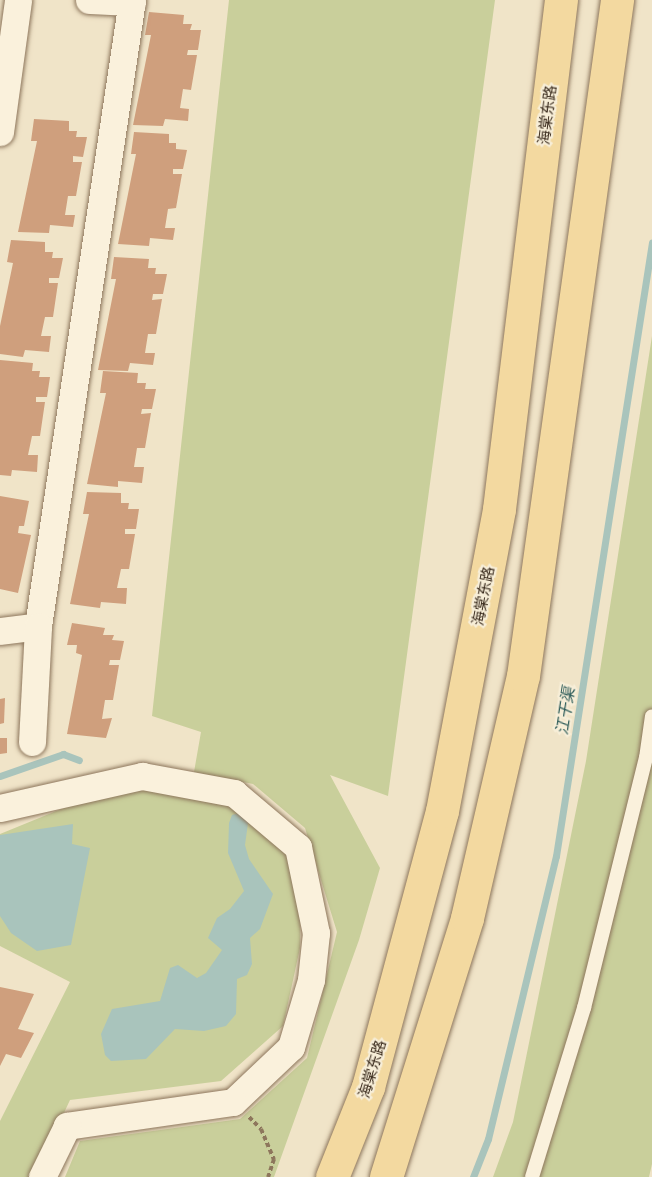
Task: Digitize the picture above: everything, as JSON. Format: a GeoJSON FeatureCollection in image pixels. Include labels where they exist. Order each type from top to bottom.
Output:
{"type":"FeatureCollection","features":[{"type":"Feature","properties":{"kind":"main road","name":"海棠东路"},"geometry":{"type":"LineString","coordinates":[[332,1177],[368,1087],[442,811],[499,509],[561,0]]}},
{"type":"Feature","properties":{"kind":"main road"},"geometry":{"type":"LineString","coordinates":[[386,1177],[467,918],[523,676],[617,0]]}},
{"type":"Feature","properties":{"kind":"street"},"geometry":{"type":"LineString","coordinates":[[0,132],[18,0]]}},
{"type":"Feature","properties":{"kind":"street"},"geometry":{"type":"LineString","coordinates":[[32,742],[35,686],[17,629],[132,1],[89,0]]}},
{"type":"Feature","properties":{"kind":"street"},"geometry":{"type":"LineString","coordinates":[[0,808],[142,776],[234,793],[298,847],[316,933],[311,980],[291,1047],[233,1102],[68,1126],[42,1177]]}},
{"type":"Feature","properties":{"kind":"lane"},"geometry":{"type":"LineString","coordinates":[[532,1177],[584,1008],[646,758],[652,716]]}},
{"type":"Feature","properties":{"kind":"path"},"geometry":{"type":"LineString","coordinates":[[233,1102],[261,1129],[274,1159],[268,1177]]}},
{"type":"Feature","properties":{"kind":"green space"},"geometry":{"type":"Polygon","coordinates":[[[229,0],[495,0],[388,796],[330,775],[380,868],[359,940],[274,1177],[65,1177],[80,1141],[240,1119],[307,1058],[337,932],[305,828],[253,784],[194,772],[201,732],[152,716],[229,0]]]}},
{"type":"Feature","properties":{"kind":"green space"},"geometry":{"type":"Polygon","coordinates":[[[652,336],[652,1164],[649,1177],[493,1177],[513,1122],[586,761],[652,336]]]}},
{"type":"Feature","properties":{"kind":"green space"},"geometry":{"type":"Polygon","coordinates":[[[142,776],[234,793],[301,861],[300,948],[283,1026],[221,1081],[70,1100],[34,1177],[0,1177],[0,1121],[70,982],[0,946],[0,834],[142,776]]]}},
{"type":"Feature","properties":{"kind":"water"},"geometry":{"type":"Polygon","coordinates":[[[242,812],[249,816],[245,845],[249,859],[273,894],[260,929],[250,938],[252,964],[247,975],[237,979],[236,1014],[226,1026],[204,1031],[175,1029],[146,1059],[111,1061],[105,1055],[101,1034],[112,1009],[160,1001],[170,968],[178,965],[197,978],[206,973],[222,950],[208,938],[217,918],[230,909],[244,891],[228,853],[229,823],[232,815],[242,812]]]}},
{"type":"Feature","properties":{"kind":"water"},"geometry":{"type":"Polygon","coordinates":[[[73,824],[72,844],[90,848],[71,945],[37,951],[11,933],[0,916],[0,835],[73,824]]]}},
{"type":"Feature","properties":{"kind":"building"},"geometry":{"type":"Polygon","coordinates":[[[149,12],[184,15],[183,24],[192,24],[190,30],[201,30],[198,50],[188,50],[187,55],[197,55],[191,90],[183,89],[180,108],[189,109],[188,121],[165,119],[163,126],[133,125],[151,35],[145,35],[149,12]]]}},
{"type":"Feature","properties":{"kind":"building"},"geometry":{"type":"Polygon","coordinates":[[[34,119],[69,121],[69,131],[77,131],[76,137],[87,137],[83,157],[73,156],[73,162],[82,162],[76,196],[68,196],[65,215],[75,215],[73,227],[50,225],[49,233],[18,232],[37,141],[31,141],[34,119]]]}},
{"type":"Feature","properties":{"kind":"building"},"geometry":{"type":"Polygon","coordinates":[[[134,132],[169,134],[169,143],[176,143],[176,149],[187,150],[183,169],[173,169],[173,174],[182,174],[176,208],[168,209],[165,228],[175,228],[173,240],[150,238],[149,246],[118,244],[136,154],[131,154],[134,132]]]}},
{"type":"Feature","properties":{"kind":"building"},"geometry":{"type":"Polygon","coordinates":[[[11,240],[45,242],[45,252],[53,252],[52,258],[63,258],[59,278],[49,278],[49,283],[58,283],[53,317],[45,317],[41,336],[51,336],[49,352],[25,350],[23,357],[0,354],[0,326],[13,263],[7,262],[11,240]]]}},
{"type":"Feature","properties":{"kind":"building"},"geometry":{"type":"Polygon","coordinates":[[[114,257],[149,259],[148,268],[156,268],[155,274],[167,274],[163,294],[153,294],[152,300],[162,299],[156,334],[148,334],[145,353],[155,353],[153,365],[130,363],[128,371],[98,370],[116,279],[111,279],[114,257]]]}},
{"type":"Feature","properties":{"kind":"building"},"geometry":{"type":"Polygon","coordinates":[[[0,360],[33,363],[32,371],[40,371],[39,377],[50,377],[47,397],[36,397],[36,402],[45,402],[40,436],[32,436],[28,455],[38,455],[37,472],[12,470],[11,476],[0,475],[0,360]]]}},
{"type":"Feature","properties":{"kind":"building"},"geometry":{"type":"Polygon","coordinates":[[[103,371],[138,373],[137,383],[146,383],[145,389],[156,389],[152,409],[142,409],[141,414],[151,413],[145,448],[137,448],[134,467],[144,467],[142,483],[118,481],[118,487],[87,484],[106,393],[100,393],[103,371]]]}},
{"type":"Feature","properties":{"kind":"building"},"geometry":{"type":"Polygon","coordinates":[[[87,492],[121,493],[121,503],[129,503],[128,509],[139,509],[136,529],[125,529],[125,534],[135,534],[129,569],[121,569],[117,588],[127,588],[126,604],[101,602],[100,608],[70,604],[89,514],[83,514],[87,492]]]}},
{"type":"Feature","properties":{"kind":"building"},"geometry":{"type":"Polygon","coordinates":[[[0,496],[29,501],[24,526],[19,526],[18,533],[31,535],[18,593],[0,589],[0,496]]]}},
{"type":"Feature","properties":{"kind":"building"},"geometry":{"type":"Polygon","coordinates":[[[72,623],[105,628],[103,635],[114,635],[112,640],[124,641],[120,660],[110,660],[109,665],[119,665],[113,700],[105,700],[102,719],[112,718],[106,738],[67,734],[82,655],[76,653],[77,645],[67,645],[72,623]]]}},
{"type":"Feature","properties":{"kind":"building"},"geometry":{"type":"Polygon","coordinates":[[[5,698],[4,723],[0,724],[0,699],[5,698]]]}},
{"type":"Feature","properties":{"kind":"building"},"geometry":{"type":"Polygon","coordinates":[[[0,738],[7,738],[7,753],[0,754],[0,738]]]}},
{"type":"Feature","properties":{"kind":"building"},"geometry":{"type":"Polygon","coordinates":[[[0,987],[34,994],[18,1029],[34,1033],[21,1058],[6,1054],[0,1066],[0,987]]]}},
{"type":"Feature","properties":{"kind":"waterway","name":"江干渠"},"geometry":{"type":"LineString","coordinates":[[473,1177],[488,1139],[556,856],[652,242]]}},
{"type":"Feature","properties":{"kind":"waterway"},"geometry":{"type":"LineString","coordinates":[[0,776],[63,754],[79,760]]}}]}
